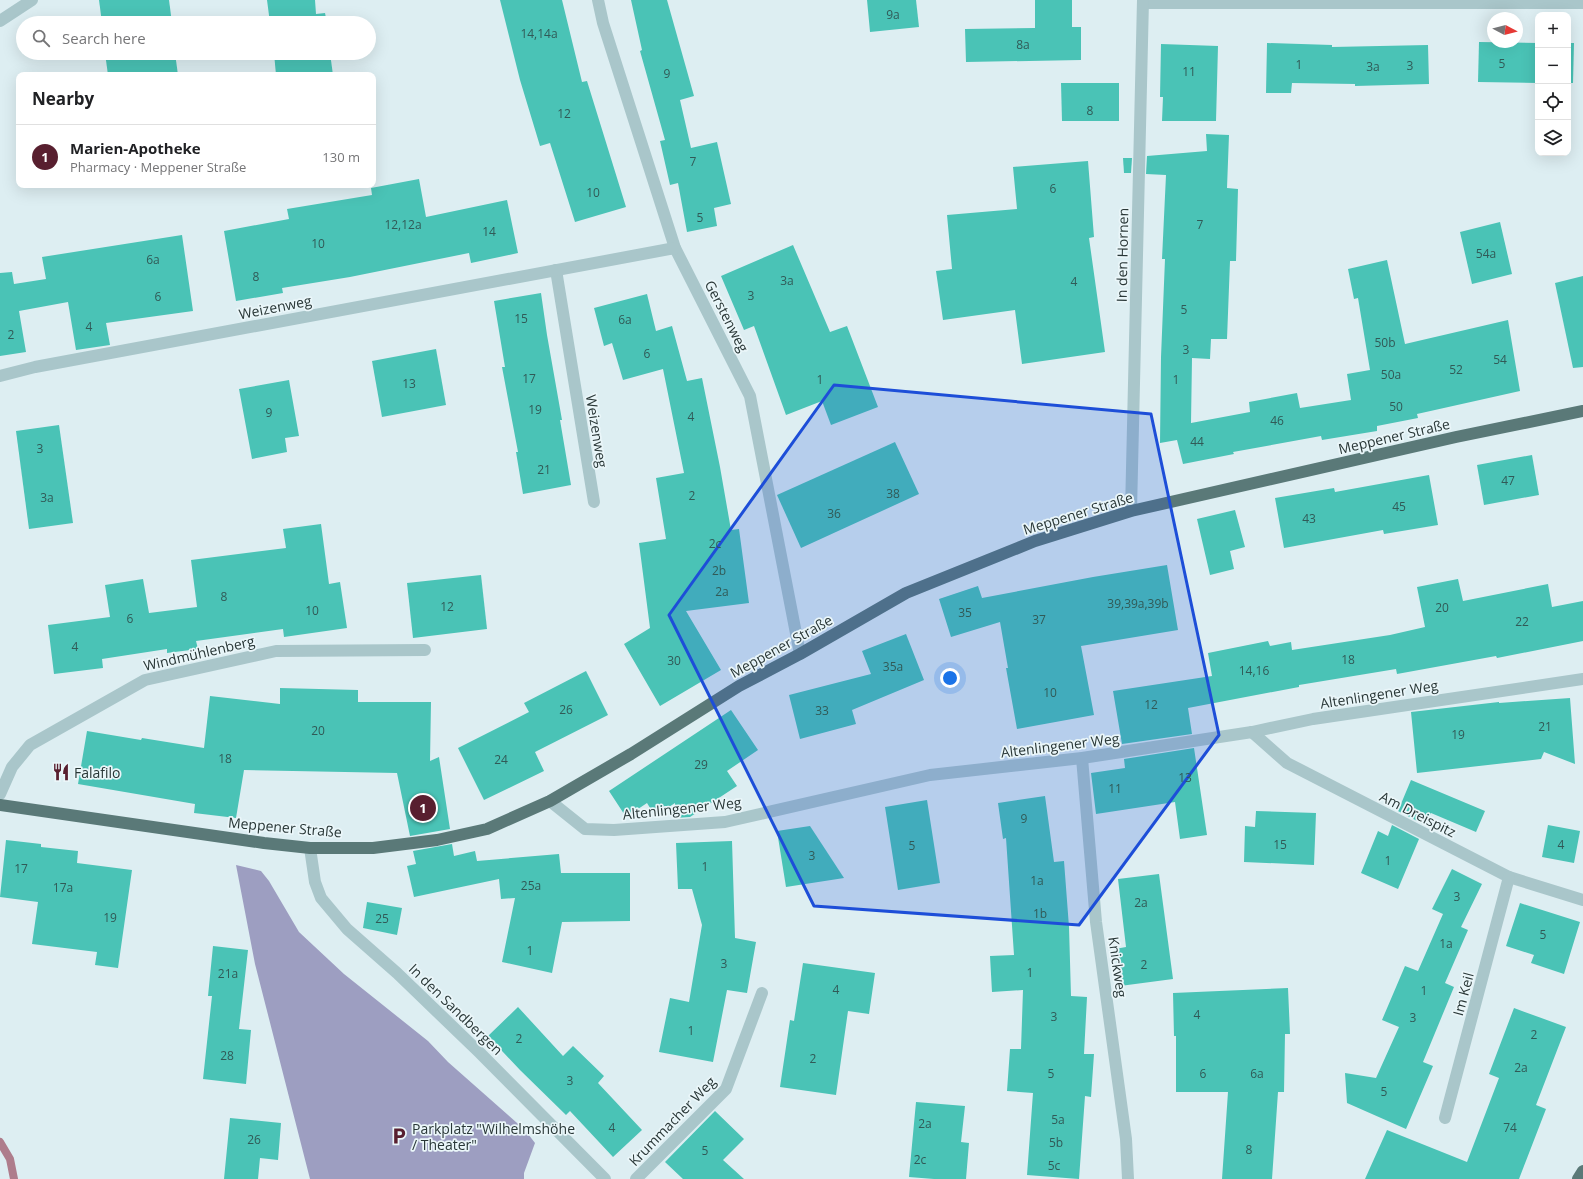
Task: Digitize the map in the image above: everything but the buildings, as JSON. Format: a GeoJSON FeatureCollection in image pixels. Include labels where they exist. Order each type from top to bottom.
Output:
{"type":"FeatureCollection","features":[{"type":"Feature","properties":{"kind":"main road","name":"Meppener Straße"},"geometry":{"type":"LineString","coordinates":[[0,805],[264,843],[310,848],[373,848],[436,840],[488,829],[550,801],[631,754],[739,686],[800,654],[906,593],[1034,541],[1131,511],[1456,437],[1583,410]]}},
{"type":"Feature","properties":{"kind":"main road"},"geometry":{"type":"LineString","coordinates":[[1578,1179],[1583,1171]]}},
{"type":"Feature","properties":{"kind":"street"},"geometry":{"type":"LineString","coordinates":[[0,21],[32,0]]}},
{"type":"Feature","properties":{"kind":"street","name":"Gerstenweg"},"geometry":{"type":"LineString","coordinates":[[598,0],[602,23],[676,248],[750,396],[800,654]]}},
{"type":"Feature","properties":{"kind":"street"},"geometry":{"type":"LineString","coordinates":[[1143,1],[1583,3]]}},
{"type":"Feature","properties":{"kind":"street","name":"In den Hornen"},"geometry":{"type":"LineString","coordinates":[[1131,511],[1143,1]]}},
{"type":"Feature","properties":{"kind":"street","name":"Weizenweg"},"geometry":{"type":"LineString","coordinates":[[0,376],[43,365],[676,248]]}},
{"type":"Feature","properties":{"kind":"street","name":"Weizenweg"},"geometry":{"type":"LineString","coordinates":[[556,270],[594,502]]}},
{"type":"Feature","properties":{"kind":"street","name":"Windmühlenberg"},"geometry":{"type":"LineString","coordinates":[[0,794],[12,767],[30,745],[145,680],[276,651],[425,650]]}},
{"type":"Feature","properties":{"kind":"street","name":"Altenlingener Weg"},"geometry":{"type":"LineString","coordinates":[[550,801],[585,829],[614,830],[725,822],[930,775],[1082,758],[1252,732],[1313,719],[1583,679]]}},
{"type":"Feature","properties":{"kind":"street","name":"Am Dreispitz"},"geometry":{"type":"LineString","coordinates":[[1252,732],[1286,763],[1509,877],[1583,900]]}},
{"type":"Feature","properties":{"kind":"street","name":"Knickweg"},"geometry":{"type":"LineString","coordinates":[[1082,758],[1096,922],[1126,1139],[1128,1179]]}},
{"type":"Feature","properties":{"kind":"street","name":"In den Sandbergen"},"geometry":{"type":"LineString","coordinates":[[310,848],[315,882],[321,898],[347,929],[397,973],[480,1053],[605,1179]]}},
{"type":"Feature","properties":{"kind":"street","name":"Im Keil"},"geometry":{"type":"LineString","coordinates":[[1445,1118],[1509,877]]}},
{"type":"Feature","properties":{"kind":"street","name":"Krummacher Weg"},"geometry":{"type":"LineString","coordinates":[[636,1179],[726,1089],[762,993]]}},
{"type":"Feature","properties":{"kind":"highlighted area"},"geometry":{"type":"Polygon","coordinates":[[[834,385],[1151,414],[1219,735],[1079,925],[814,906],[669,615],[834,385]]]}},
{"type":"Feature","properties":{"kind":"shaded area"},"geometry":{"type":"Polygon","coordinates":[[[236,865],[261,871],[269,881],[299,932],[344,974],[428,1041],[448,1062],[525,1130],[535,1143],[524,1173],[524,1179],[310,1179],[255,964],[236,865]]]}},
{"type":"Feature","properties":{"kind":"waterway"},"geometry":{"type":"LineString","coordinates":[[0,1142],[10,1159],[14,1179]]}},
{"type":"Feature","properties":{"kind":"place","name":"Falafilo"},"geometry":{"type":"Point","coordinates":[61,772]}},
{"type":"Feature","properties":{"kind":"place","name":"Marien-Apotheke"},"geometry":{"type":"Point","coordinates":[423,808]}},
{"type":"Feature","properties":{"kind":"place","name":"Parkplatz \"Wilhelmshöhe / Theater\""},"geometry":{"type":"Point","coordinates":[399,1136]}}]}
